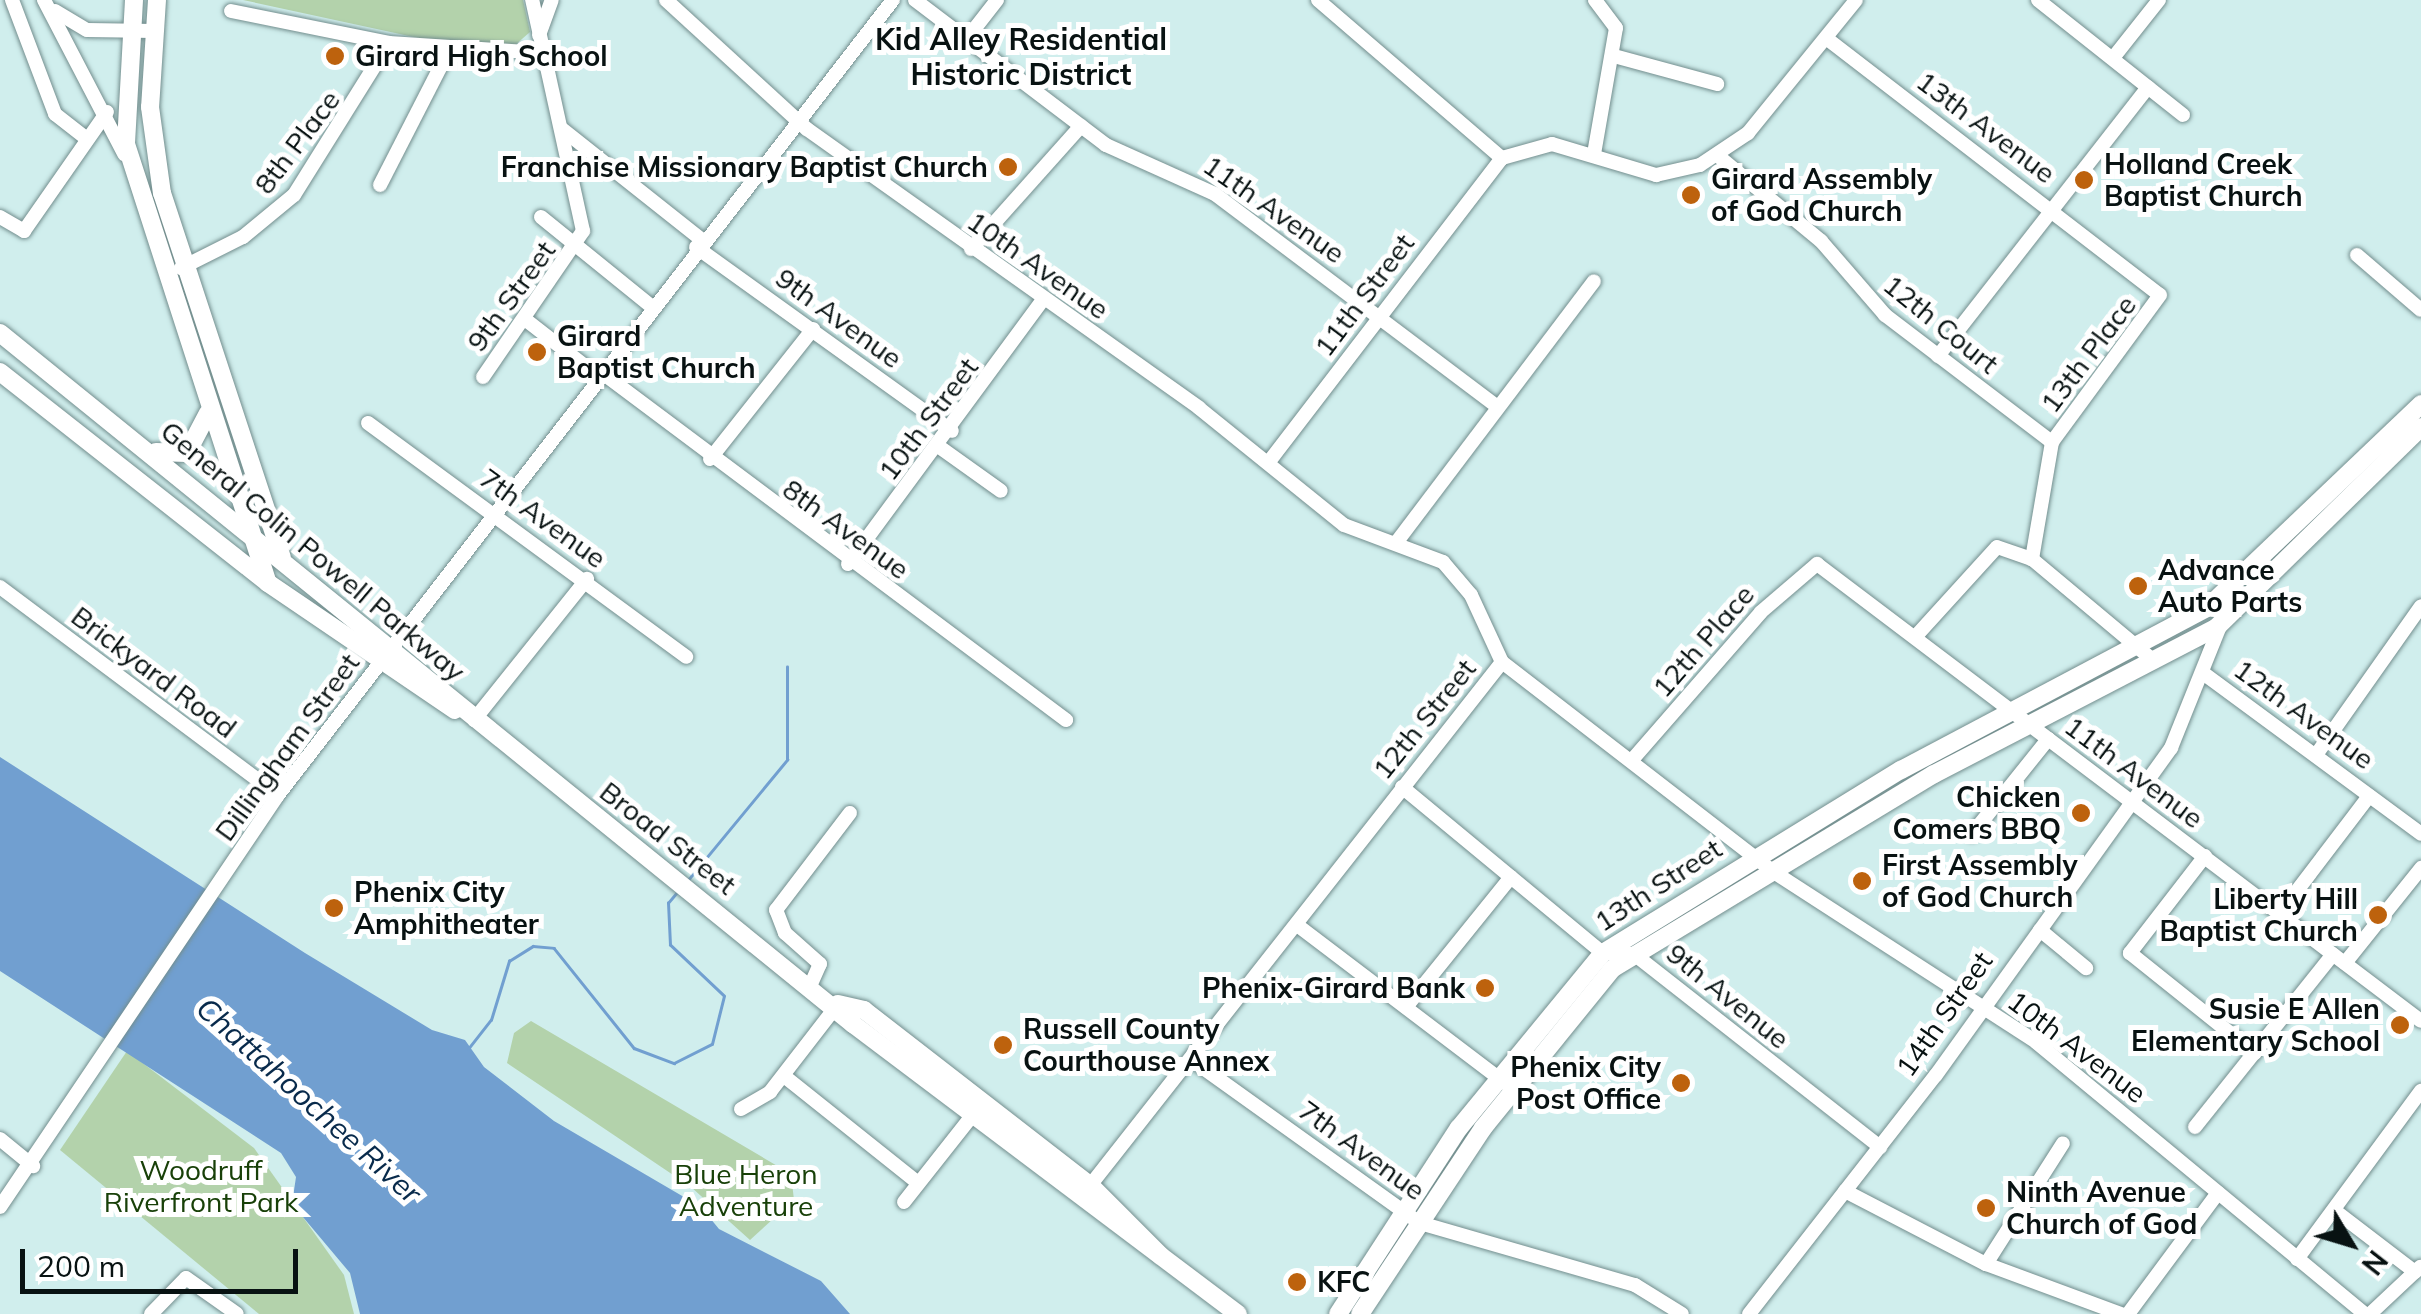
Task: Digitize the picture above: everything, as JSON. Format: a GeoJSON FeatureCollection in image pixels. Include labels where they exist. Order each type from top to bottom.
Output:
{"type":"FeatureCollection","features":[{"type":"Feature","properties":{"kind":"main road"},"geometry":{"type":"LineString","coordinates":[[134,0],[126,144],[165,272],[212,398],[284,563]]}},
{"type":"Feature","properties":{"kind":"main road"},"geometry":{"type":"LineString","coordinates":[[157,0],[154,150],[247,534],[268,582]]}},
{"type":"Feature","properties":{"kind":"main road","name":"General Colin Powell Parkway"},"geometry":{"type":"LineString","coordinates":[[0,333],[391,648],[469,717]]}},
{"type":"Feature","properties":{"kind":"main road","name":"General Colin Powell Parkway"},"geometry":{"type":"LineString","coordinates":[[0,372],[379,664],[469,717]]}},
{"type":"Feature","properties":{"kind":"main road"},"geometry":{"type":"LineString","coordinates":[[150,451],[187,453],[212,398]]}},
{"type":"Feature","properties":{"kind":"main road","name":"14th Street"},"geometry":{"type":"LineString","coordinates":[[2235,589],[2421,404]]}},
{"type":"Feature","properties":{"kind":"main road","name":"14th Street"},"geometry":{"type":"LineString","coordinates":[[2217,626],[2421,426]]}},
{"type":"Feature","properties":{"kind":"main road"},"geometry":{"type":"LineString","coordinates":[[247,534],[251,483]]}},
{"type":"Feature","properties":{"kind":"main road"},"geometry":{"type":"LineString","coordinates":[[194,524],[247,534]]}},
{"type":"Feature","properties":{"kind":"main road"},"geometry":{"type":"LineString","coordinates":[[2136,645],[2235,589]]}},
{"type":"Feature","properties":{"kind":"main road","name":"12th Avenue"},"geometry":{"type":"LineString","coordinates":[[2153,660],[2217,626]]}},
{"type":"Feature","properties":{"kind":"main road","name":"13th Street"},"geometry":{"type":"LineString","coordinates":[[1338,1314],[1402,1210],[1497,1076],[1603,953],[1754,856],[2012,710],[2136,645]]}},
{"type":"Feature","properties":{"kind":"main road","name":"13th Street"},"geometry":{"type":"LineString","coordinates":[[1360,1314],[1513,1089],[1587,994],[1634,954],[2028,724],[2153,660]]}},
{"type":"Feature","properties":{"kind":"main road","name":"Broad Street"},"geometry":{"type":"LineString","coordinates":[[469,717],[838,1004],[972,1116],[1084,1192]]}},
{"type":"Feature","properties":{"kind":"main road","name":"Broad Street"},"geometry":{"type":"LineString","coordinates":[[838,1004],[864,1010],[1161,1256],[1238,1314]]}},
{"type":"Feature","properties":{"kind":"street"},"geometry":{"type":"LineString","coordinates":[[12,0],[55,114],[86,138]]}},
{"type":"Feature","properties":{"kind":"street"},"geometry":{"type":"LineString","coordinates":[[44,0],[87,30],[154,31]]}},
{"type":"Feature","properties":{"kind":"street"},"geometry":{"type":"LineString","coordinates":[[44,0],[108,112],[136,181]]}},
{"type":"Feature","properties":{"kind":"street"},"geometry":{"type":"LineString","coordinates":[[532,0],[562,129],[579,243]]}},
{"type":"Feature","properties":{"kind":"street"},"geometry":{"type":"LineString","coordinates":[[539,36],[552,0]]}},
{"type":"Feature","properties":{"kind":"street","name":"10th Avenue"},"geometry":{"type":"LineString","coordinates":[[666,0],[798,120],[970,249],[1042,301],[1200,402],[1268,463],[1364,538],[1396,543]]}},
{"type":"Feature","properties":{"kind":"street","name":"Dillingham Street"},"geometry":{"type":"LineString","coordinates":[[0,1207],[33,1166],[278,795],[699,243],[892,0]]}},
{"type":"Feature","properties":{"kind":"street","name":"11th Avenue"},"geometry":{"type":"LineString","coordinates":[[914,0],[1081,126],[1196,182],[1498,406]]}},
{"type":"Feature","properties":{"kind":"street"},"geometry":{"type":"LineString","coordinates":[[965,42],[998,0]]}},
{"type":"Feature","properties":{"kind":"street"},"geometry":{"type":"LineString","coordinates":[[1594,154],[1616,28],[1595,0]]}},
{"type":"Feature","properties":{"kind":"street"},"geometry":{"type":"LineString","coordinates":[[1328,3],[1502,158],[1552,144],[1656,175],[1718,155],[1748,134],[1856,0]]}},
{"type":"Feature","properties":{"kind":"street"},"geometry":{"type":"LineString","coordinates":[[2038,0],[2183,115]]}},
{"type":"Feature","properties":{"kind":"street"},"geometry":{"type":"LineString","coordinates":[[2114,58],[2159,0]]}},
{"type":"Feature","properties":{"kind":"street"},"geometry":{"type":"LineString","coordinates":[[231,12],[390,43],[542,54]]}},
{"type":"Feature","properties":{"kind":"street","name":"13th Avenue"},"geometry":{"type":"LineString","coordinates":[[1826,38],[2160,294]]}},
{"type":"Feature","properties":{"kind":"street","name":"8th Place"},"geometry":{"type":"LineString","coordinates":[[165,272],[185,267],[244,237],[294,196],[390,43]]}},
{"type":"Feature","properties":{"kind":"street"},"geometry":{"type":"LineString","coordinates":[[380,185],[449,50]]}},
{"type":"Feature","properties":{"kind":"street"},"geometry":{"type":"LineString","coordinates":[[1614,56],[1717,84]]}},
{"type":"Feature","properties":{"kind":"street"},"geometry":{"type":"LineString","coordinates":[[1938,356],[2148,87]]}},
{"type":"Feature","properties":{"kind":"street"},"geometry":{"type":"LineString","coordinates":[[0,217],[24,231],[108,112]]}},
{"type":"Feature","properties":{"kind":"street"},"geometry":{"type":"LineString","coordinates":[[970,249],[1081,126]]}},
{"type":"Feature","properties":{"kind":"street","name":"9th Avenue"},"geometry":{"type":"LineString","coordinates":[[562,129],[699,243],[952,431]]}},
{"type":"Feature","properties":{"kind":"street","name":"12th Court"},"geometry":{"type":"LineString","coordinates":[[1718,155],[1938,356],[2052,442]]}},
{"type":"Feature","properties":{"kind":"street","name":"11th Street"},"geometry":{"type":"LineString","coordinates":[[1268,463],[1502,158]]}},
{"type":"Feature","properties":{"kind":"street"},"geometry":{"type":"LineString","coordinates":[[540,218],[579,243],[652,307]]}},
{"type":"Feature","properties":{"kind":"street","name":"9th Street"},"geometry":{"type":"LineString","coordinates":[[484,377],[579,243]]}},
{"type":"Feature","properties":{"kind":"street"},"geometry":{"type":"LineString","coordinates":[[2356,255],[2421,310]]}},
{"type":"Feature","properties":{"kind":"street"},"geometry":{"type":"LineString","coordinates":[[1396,543],[1594,281]]}},
{"type":"Feature","properties":{"kind":"street","name":"13th Place"},"geometry":{"type":"LineString","coordinates":[[2052,442],[2160,294]]}},
{"type":"Feature","properties":{"kind":"street","name":"10th Street"},"geometry":{"type":"LineString","coordinates":[[848,564],[952,431],[1042,301]]}},
{"type":"Feature","properties":{"kind":"street","name":"8th Avenue"},"geometry":{"type":"LineString","coordinates":[[526,320],[848,564],[1066,720]]}},
{"type":"Feature","properties":{"kind":"street"},"geometry":{"type":"LineString","coordinates":[[710,459],[813,329]]}},
{"type":"Feature","properties":{"kind":"street","name":"7th Avenue"},"geometry":{"type":"LineString","coordinates":[[368,422],[494,511],[686,657]]}},
{"type":"Feature","properties":{"kind":"street"},"geometry":{"type":"LineString","coordinates":[[2032,559],[2052,442]]}},
{"type":"Feature","properties":{"kind":"street"},"geometry":{"type":"LineString","coordinates":[[938,446],[1001,491]]}},
{"type":"Feature","properties":{"kind":"street","name":"12th Street"},"geometry":{"type":"LineString","coordinates":[[1084,1192],[1192,1060],[1502,662],[1458,578],[1427,552],[1396,543]]}},
{"type":"Feature","properties":{"kind":"street"},"geometry":{"type":"LineString","coordinates":[[1916,636],[1986,551],[2032,559],[2153,660]]}},
{"type":"Feature","properties":{"kind":"street","name":"11th Avenue"},"geometry":{"type":"LineString","coordinates":[[1817,564],[2421,1021]]}},
{"type":"Feature","properties":{"kind":"street","name":"12th Place"},"geometry":{"type":"LineString","coordinates":[[1632,760],[1773,598],[1817,564]]}},
{"type":"Feature","properties":{"kind":"street"},"geometry":{"type":"LineString","coordinates":[[469,717],[587,580]]}},
{"type":"Feature","properties":{"kind":"street","name":"Brickyard Road"},"geometry":{"type":"LineString","coordinates":[[0,587],[278,795]]}},
{"type":"Feature","properties":{"kind":"street","name":"14th Street"},"geometry":{"type":"LineString","coordinates":[[1755,1312],[2040,930],[2183,730],[2217,626],[2235,589]]}},
{"type":"Feature","properties":{"kind":"street"},"geometry":{"type":"LineString","coordinates":[[2316,755],[2421,606]]}},
{"type":"Feature","properties":{"kind":"street","name":"10th Avenue"},"geometry":{"type":"LineString","coordinates":[[1502,662],[1772,871],[1983,1006],[2368,1314]]}},
{"type":"Feature","properties":{"kind":"street","name":"12th Avenue"},"geometry":{"type":"LineString","coordinates":[[2203,673],[2421,834]]}},
{"type":"Feature","properties":{"kind":"street"},"geometry":{"type":"LineString","coordinates":[[1972,834],[2048,739]]}},
{"type":"Feature","properties":{"kind":"street"},"geometry":{"type":"LineString","coordinates":[[1402,787],[1603,953]]}},
{"type":"Feature","properties":{"kind":"street"},"geometry":{"type":"LineString","coordinates":[[2280,913],[2369,796]]}},
{"type":"Feature","properties":{"kind":"street"},"geometry":{"type":"LineString","coordinates":[[811,984],[820,964],[786,932],[776,910],[850,813]]}},
{"type":"Feature","properties":{"kind":"street"},"geometry":{"type":"LineString","coordinates":[[2205,856],[2130,953],[2255,1053]]}},
{"type":"Feature","properties":{"kind":"street"},"geometry":{"type":"LineString","coordinates":[[2196,1127],[2255,1053],[2421,868]]}},
{"type":"Feature","properties":{"kind":"street"},"geometry":{"type":"LineString","coordinates":[[1406,1007],[1511,877]]}},
{"type":"Feature","properties":{"kind":"street"},"geometry":{"type":"LineString","coordinates":[[1297,925],[1513,1089]]}},
{"type":"Feature","properties":{"kind":"street"},"geometry":{"type":"LineString","coordinates":[[2040,930],[2086,968]]}},
{"type":"Feature","properties":{"kind":"street","name":"9th Avenue"},"geometry":{"type":"LineString","coordinates":[[1603,953],[1634,954],[1880,1147]]}},
{"type":"Feature","properties":{"kind":"street"},"geometry":{"type":"LineString","coordinates":[[741,1108],[784,1076],[838,1004]]}},
{"type":"Feature","properties":{"kind":"street","name":"7th Avenue"},"geometry":{"type":"LineString","coordinates":[[1192,1060],[1420,1223],[1635,1285],[1682,1314]]}},
{"type":"Feature","properties":{"kind":"street"},"geometry":{"type":"LineString","coordinates":[[784,1076],[917,1182]]}},
{"type":"Feature","properties":{"kind":"street"},"geometry":{"type":"LineString","coordinates":[[2297,1258],[2421,1091]]}},
{"type":"Feature","properties":{"kind":"street"},"geometry":{"type":"LineString","coordinates":[[904,1202],[972,1116]]}},
{"type":"Feature","properties":{"kind":"street"},"geometry":{"type":"LineString","coordinates":[[0,1140],[33,1166]]}},
{"type":"Feature","properties":{"kind":"street"},"geometry":{"type":"LineString","coordinates":[[1986,1264],[2063,1143]]}},
{"type":"Feature","properties":{"kind":"street"},"geometry":{"type":"LineString","coordinates":[[1845,1192],[1986,1264],[2124,1314],[2218,1192]]}},
{"type":"Feature","properties":{"kind":"street"},"geometry":{"type":"LineString","coordinates":[[2334,1210],[2418,1269],[2368,1314]]}},
{"type":"Feature","properties":{"kind":"street"},"geometry":{"type":"LineString","coordinates":[[150,1314],[174,1284],[194,1279],[238,1314]]}},
{"type":"Feature","properties":{"kind":"green space"},"geometry":{"type":"Polygon","coordinates":[[[243,0],[523,0],[530,32],[514,46],[446,44],[243,0]]]}},
{"type":"Feature","properties":{"kind":"green space","name":"Blue Heron Adventure"},"geometry":{"type":"Polygon","coordinates":[[[531,1021],[791,1174],[794,1200],[750,1240],[691,1187],[507,1063],[514,1033],[531,1021]]]}},
{"type":"Feature","properties":{"kind":"green space","name":"Woodruff Riverfront Park"},"geometry":{"type":"Polygon","coordinates":[[[127,1051],[254,1148],[344,1275],[354,1314],[259,1314],[60,1150],[127,1051]]]}},
{"type":"Feature","properties":{"kind":"water","name":"Chattahoochee River"},"geometry":{"type":"Polygon","coordinates":[[[0,757],[305,953],[432,1030],[465,1040],[484,1067],[554,1121],[701,1207],[719,1229],[821,1281],[850,1314],[360,1314],[350,1273],[292,1204],[296,1177],[281,1153],[0,971],[0,757]]]}},
{"type":"Feature","properties":{"kind":"waterway"},"geometry":{"type":"LineString","coordinates":[[688,880],[787,760],[787,667]]}},
{"type":"Feature","properties":{"kind":"waterway"},"geometry":{"type":"LineString","coordinates":[[468,1049],[491,1020],[509,961],[533,946],[554,948],[634,1048],[674,1063],[712,1044],[724,996],[670,945],[668,903],[679,890]]}},
{"type":"Feature","properties":{"kind":"place","name":"Girard High School"},"geometry":{"type":"Point","coordinates":[335,56]}},
{"type":"Feature","properties":{"kind":"place","name":"Franchise Missionary Baptist Church"},"geometry":{"type":"Point","coordinates":[1008,167]}},
{"type":"Feature","properties":{"kind":"place","name":"Holland Creek Baptist Church"},"geometry":{"type":"Point","coordinates":[2084,180]}},
{"type":"Feature","properties":{"kind":"place","name":"Girard Assembly of God Church"},"geometry":{"type":"Point","coordinates":[1691,195]}},
{"type":"Feature","properties":{"kind":"place","name":"Girard Baptist Church"},"geometry":{"type":"Point","coordinates":[537,352]}},
{"type":"Feature","properties":{"kind":"place","name":"Advance Auto Parts"},"geometry":{"type":"Point","coordinates":[2138,586]}},
{"type":"Feature","properties":{"kind":"place","name":"Chicken Comers BBQ"},"geometry":{"type":"Point","coordinates":[2081,813]}},
{"type":"Feature","properties":{"kind":"place","name":"First Assembly of God Church"},"geometry":{"type":"Point","coordinates":[1862,881]}},
{"type":"Feature","properties":{"kind":"place","name":"Phenix City Amphitheater"},"geometry":{"type":"Point","coordinates":[334,908]}},
{"type":"Feature","properties":{"kind":"place","name":"Liberty Hill Baptist Church"},"geometry":{"type":"Point","coordinates":[2378,915]}},
{"type":"Feature","properties":{"kind":"place","name":"Phenix-Girard Bank"},"geometry":{"type":"Point","coordinates":[1485,988]}},
{"type":"Feature","properties":{"kind":"place","name":"Susie E Allen Elementary School"},"geometry":{"type":"Point","coordinates":[2400,1025]}},
{"type":"Feature","properties":{"kind":"place","name":"Russell County Courthouse Annex"},"geometry":{"type":"Point","coordinates":[1003,1045]}},
{"type":"Feature","properties":{"kind":"place","name":"Phenix City Post Office"},"geometry":{"type":"Point","coordinates":[1681,1083]}},
{"type":"Feature","properties":{"kind":"place","name":"Ninth Avenue Church of God"},"geometry":{"type":"Point","coordinates":[1986,1208]}},
{"type":"Feature","properties":{"kind":"place","name":"KFC"},"geometry":{"type":"Point","coordinates":[1297,1282]}},
{"type":"Feature","properties":{"kind":"district","name":"Kid Alley Residential Historic District"},"geometry":{"type":"Point","coordinates":[1021,56]}}]}
